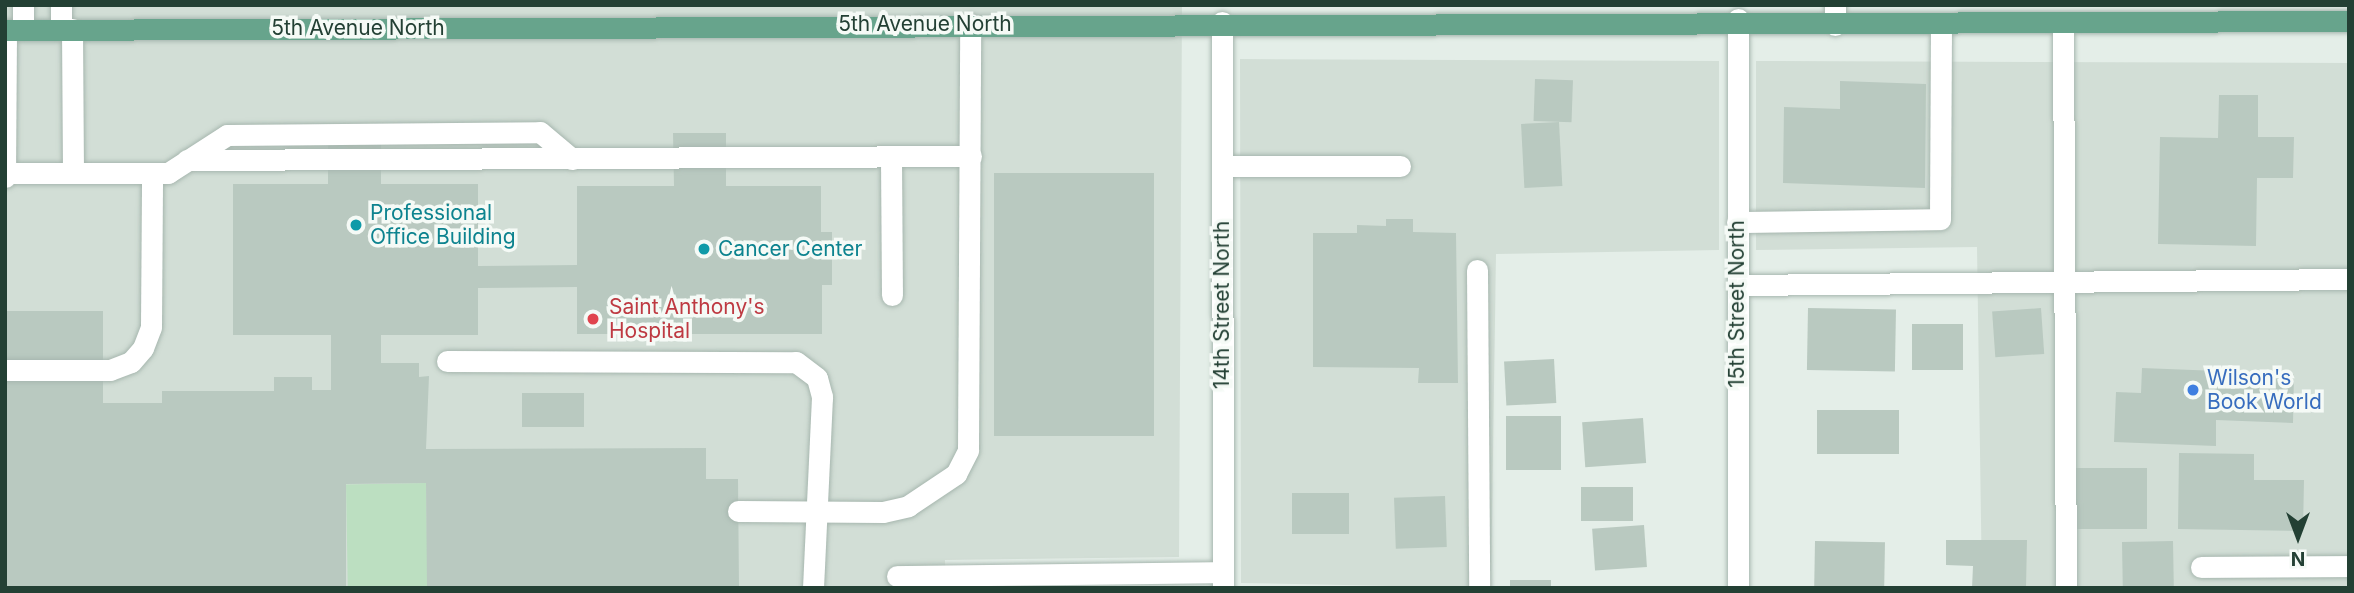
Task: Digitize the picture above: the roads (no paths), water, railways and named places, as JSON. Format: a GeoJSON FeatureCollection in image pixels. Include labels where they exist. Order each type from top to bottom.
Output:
{"type":"FeatureCollection","features":[{"type":"Feature","properties":{"kind":"main road","name":"5th Avenue North"},"geometry":{"type":"LineString","coordinates":[[11,30],[1738,19],[1835,15],[1941,24],[2349,21]]}},
{"type":"Feature","properties":{"kind":"street"},"geometry":{"type":"LineString","coordinates":[[23,5],[11,30],[6,174],[167,173],[227,135],[540,132],[572,159],[971,156]]}},
{"type":"Feature","properties":{"kind":"street"},"geometry":{"type":"LineString","coordinates":[[61,5],[67,29],[73,173]]}},
{"type":"Feature","properties":{"kind":"street","name":"15th Street North"},"geometry":{"type":"LineString","coordinates":[[1738,19],[1738,588]]}},
{"type":"Feature","properties":{"kind":"street","name":"14th Street North"},"geometry":{"type":"LineString","coordinates":[[1222,22],[1223,580]]}},
{"type":"Feature","properties":{"kind":"street"},"geometry":{"type":"LineString","coordinates":[[2063,23],[2067,282],[2066,588]]}},
{"type":"Feature","properties":{"kind":"street"},"geometry":{"type":"LineString","coordinates":[[738,511],[818,511],[908,506],[956,474],[968,450],[970,24]]}},
{"type":"Feature","properties":{"kind":"street"},"geometry":{"type":"LineString","coordinates":[[1737,222],[1940,219],[1941,24]]}},
{"type":"Feature","properties":{"kind":"street"},"geometry":{"type":"LineString","coordinates":[[891,157],[891,295]]}},
{"type":"Feature","properties":{"kind":"street"},"geometry":{"type":"LineString","coordinates":[[1222,166],[1400,166]]}},
{"type":"Feature","properties":{"kind":"street"},"geometry":{"type":"LineString","coordinates":[[5,370],[110,370],[131,362],[143,348],[151,327],[152,173]]}},
{"type":"Feature","properties":{"kind":"street"},"geometry":{"type":"LineString","coordinates":[[1477,270],[1479,588]]}},
{"type":"Feature","properties":{"kind":"street"},"geometry":{"type":"LineString","coordinates":[[1737,285],[2349,279]]}},
{"type":"Feature","properties":{"kind":"street"},"geometry":{"type":"LineString","coordinates":[[447,361],[796,362],[817,378],[822,397],[813,588]]}},
{"type":"Feature","properties":{"kind":"street"},"geometry":{"type":"LineString","coordinates":[[2201,567],[2349,566]]}},
{"type":"Feature","properties":{"kind":"street"},"geometry":{"type":"LineString","coordinates":[[897,576],[1223,580]]}},
{"type":"Feature","properties":{"kind":"place","name":"Professional Office Building"},"geometry":{"type":"Point","coordinates":[356,225]}},
{"type":"Feature","properties":{"kind":"place","name":"Cancer Center"},"geometry":{"type":"Point","coordinates":[704,249]}},
{"type":"Feature","properties":{"kind":"place","name":"Saint Anthony's Hospital"},"geometry":{"type":"Point","coordinates":[593,319]}},
{"type":"Feature","properties":{"kind":"place","name":"Wilson's Book World"},"geometry":{"type":"Point","coordinates":[2193,390]}}]}
